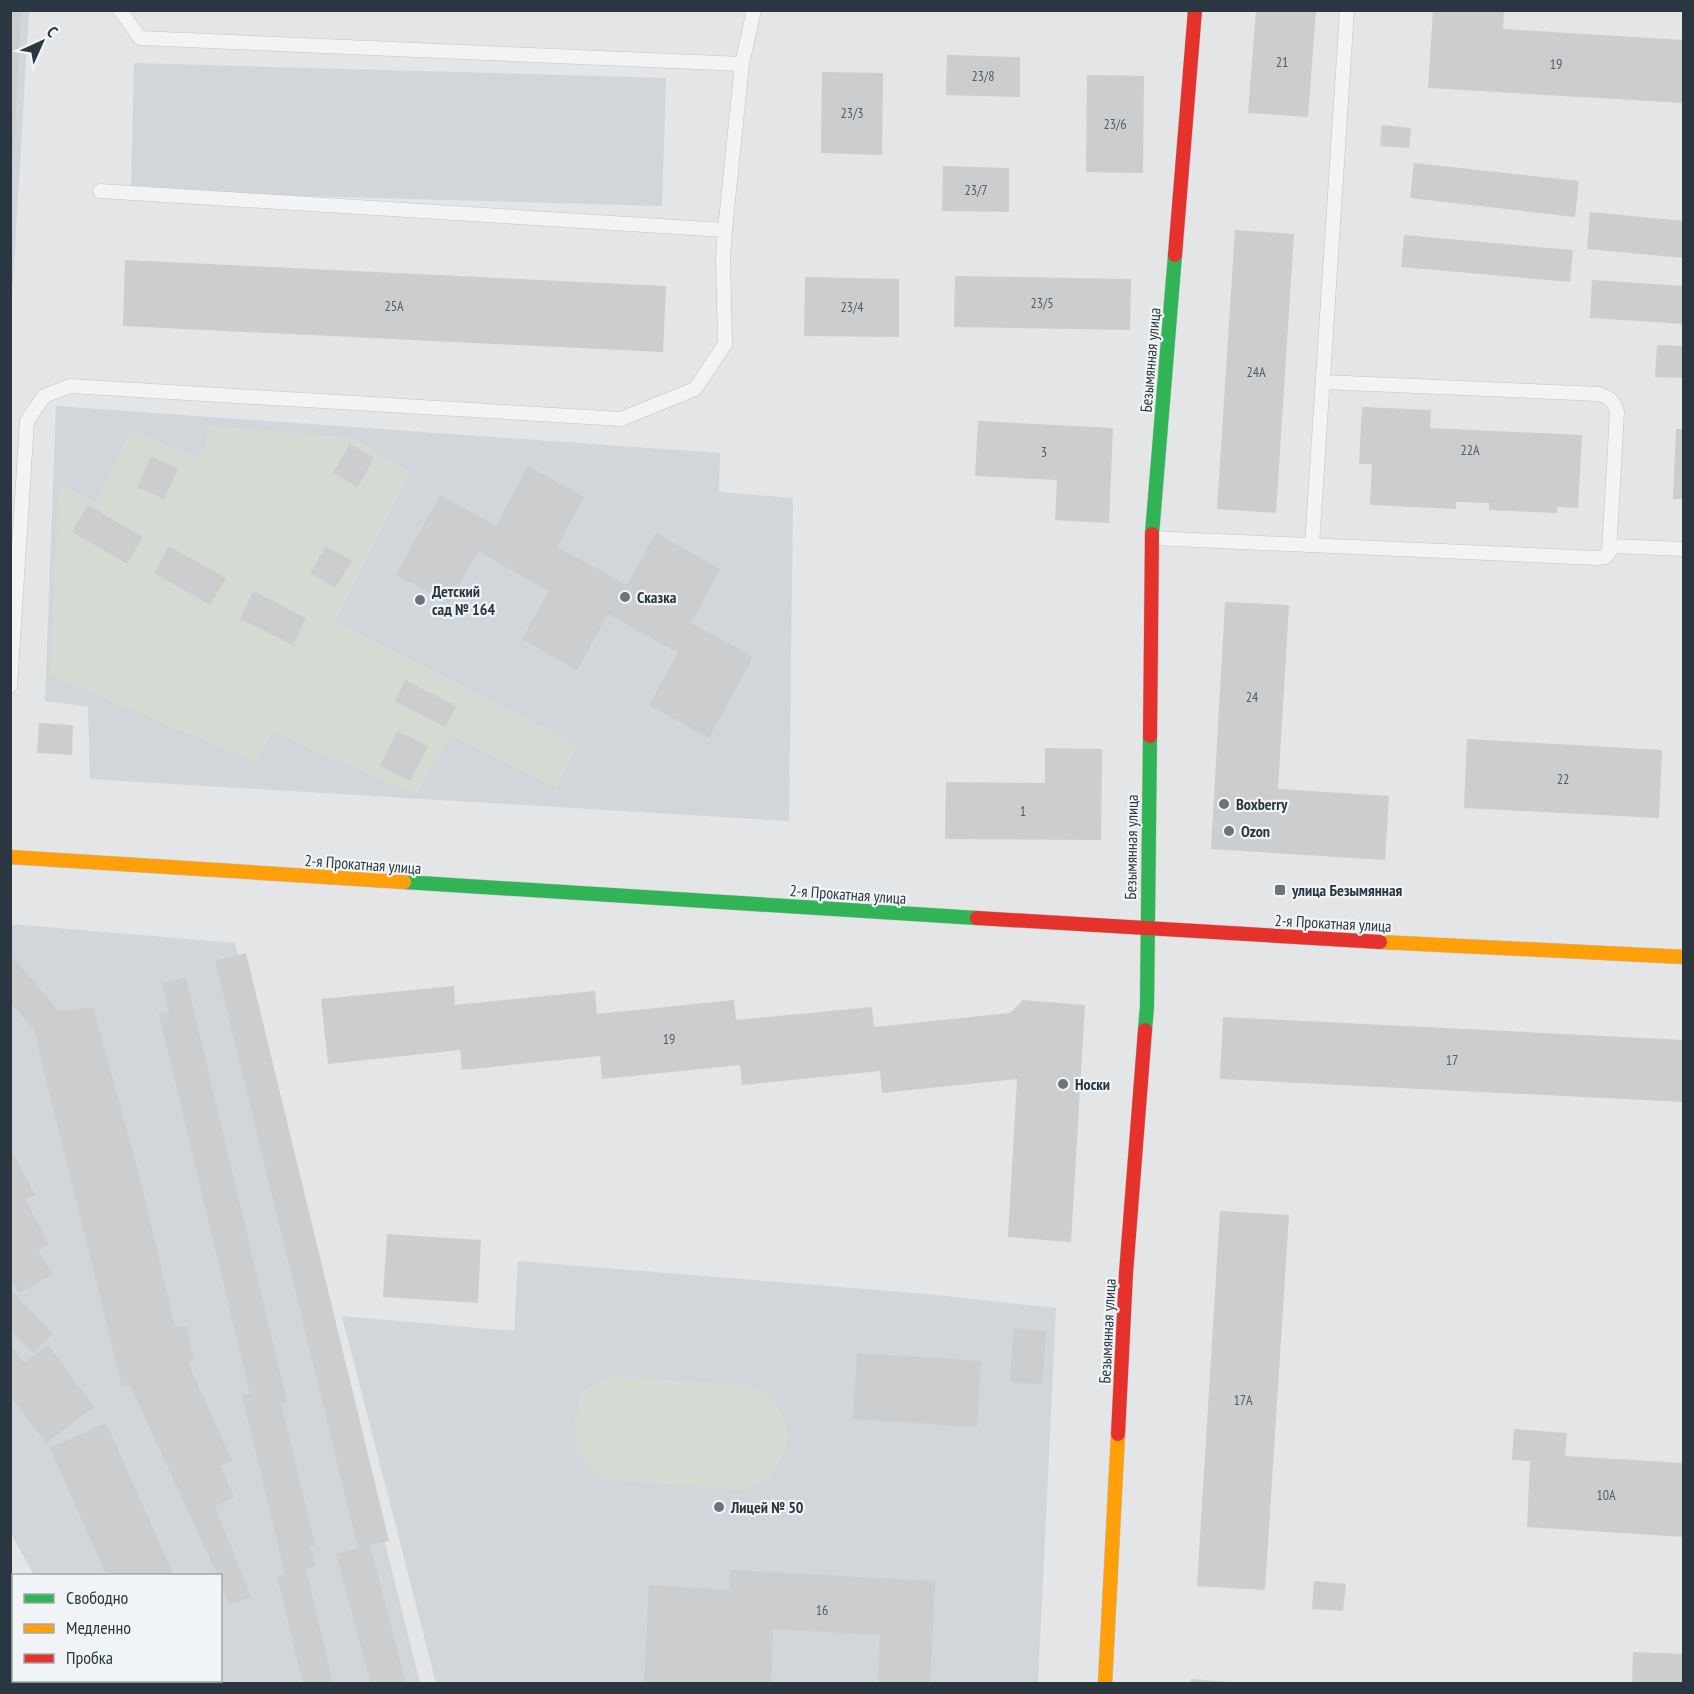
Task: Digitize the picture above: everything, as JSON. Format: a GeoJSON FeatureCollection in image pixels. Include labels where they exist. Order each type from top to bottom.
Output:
{"type":"FeatureCollection","features":[{"type":"Feature","properties":{"kind":"street","name":"Безымянная улица"},"geometry":{"type":"LineString","coordinates":[[1105,1683],[1126,1274],[1147,1006],[1146,929],[1152,538],[1195,10]]}},
{"type":"Feature","properties":{"kind":"street","name":"2-я Прокатная улица"},"geometry":{"type":"LineString","coordinates":[[10,857],[1146,929],[1683,957]]}},
{"type":"Feature","properties":{"kind":"lane"},"geometry":{"type":"LineString","coordinates":[[120,10],[140,38],[742,64]]}},
{"type":"Feature","properties":{"kind":"lane"},"geometry":{"type":"LineString","coordinates":[[10,686],[27,421],[44,396],[70,386],[621,419],[695,389],[725,344],[723,258],[725,230],[742,64],[754,10]]}},
{"type":"Feature","properties":{"kind":"lane"},"geometry":{"type":"LineString","coordinates":[[1312,545],[1347,10]]}},
{"type":"Feature","properties":{"kind":"lane"},"geometry":{"type":"LineString","coordinates":[[100,191],[725,230]]}},
{"type":"Feature","properties":{"kind":"lane"},"geometry":{"type":"LineString","coordinates":[[1152,538],[1597,558],[1605,557],[1609,553],[1617,412],[1615,404],[1609,397],[1599,394],[1323,382]]}},
{"type":"Feature","properties":{"kind":"lane"},"geometry":{"type":"LineString","coordinates":[[1611,546],[1683,549]]}},
{"type":"Feature","properties":{"kind":"shaded area"},"geometry":{"type":"Polygon","coordinates":[[[11,11],[29,11],[11,314],[11,11]]]}},
{"type":"Feature","properties":{"kind":"shaded area"},"geometry":{"type":"Polygon","coordinates":[[[134,63],[666,78],[662,206],[131,191],[134,63]]]}},
{"type":"Feature","properties":{"kind":"shaded area","name":"Детский сад № 164"},"geometry":{"type":"Polygon","coordinates":[[[56,406],[720,453],[719,492],[793,498],[789,821],[90,779],[88,707],[45,701],[56,406]]]}},
{"type":"Feature","properties":{"kind":"shaded area"},"geometry":{"type":"Polygon","coordinates":[[[211,426],[353,438],[411,472],[336,621],[578,745],[557,788],[450,735],[417,795],[272,732],[255,762],[50,675],[59,483],[97,502],[131,430],[200,458],[211,426]]]}},
{"type":"Feature","properties":{"kind":"shaded area"},"geometry":{"type":"Polygon","coordinates":[[[10,924],[235,943],[420,1683],[94,1683],[222,1682],[222,1574],[33,1574],[11,1534],[10,924]]]}},
{"type":"Feature","properties":{"kind":"shaded area","name":"Лицей № 50"},"geometry":{"type":"Polygon","coordinates":[[[518,1261],[927,1294],[1056,1308],[1038,1683],[436,1683],[342,1316],[514,1331],[518,1261]]]}},
{"type":"Feature","properties":{"kind":"shaded area"},"geometry":{"type":"Polygon","coordinates":[[[610,1376],[751,1386],[769,1397],[783,1416],[789,1434],[782,1457],[769,1479],[744,1490],[603,1479],[591,1469],[577,1451],[574,1430],[581,1392],[610,1376]]]}},
{"type":"Feature","properties":{"kind":"building"},"geometry":{"type":"Polygon","coordinates":[[[10,10],[21,10],[12,179],[10,179],[10,10]]]}},
{"type":"Feature","properties":{"kind":"building"},"geometry":{"type":"Polygon","coordinates":[[[1256,10],[1316,10],[1308,117],[1248,113],[1256,10]]]}},
{"type":"Feature","properties":{"kind":"building"},"geometry":{"type":"Polygon","coordinates":[[[1433,10],[1504,10],[1503,29],[1684,40],[1684,103],[1428,88],[1433,10]]]}},
{"type":"Feature","properties":{"kind":"building"},"geometry":{"type":"Polygon","coordinates":[[[947,55],[1020,57],[1020,97],[946,95],[947,55]]]}},
{"type":"Feature","properties":{"kind":"building"},"geometry":{"type":"Polygon","coordinates":[[[822,72],[883,73],[882,155],[821,153],[822,72]]]}},
{"type":"Feature","properties":{"kind":"building"},"geometry":{"type":"Polygon","coordinates":[[[1087,75],[1144,76],[1143,173],[1086,172],[1087,75]]]}},
{"type":"Feature","properties":{"kind":"building"},"geometry":{"type":"Polygon","coordinates":[[[1382,125],[1411,128],[1409,148],[1380,146],[1382,125]]]}},
{"type":"Feature","properties":{"kind":"building"},"geometry":{"type":"Polygon","coordinates":[[[1414,163],[1579,181],[1575,217],[1410,198],[1414,163]]]}},
{"type":"Feature","properties":{"kind":"building"},"geometry":{"type":"Polygon","coordinates":[[[943,166],[1009,168],[1009,212],[942,211],[943,166]]]}},
{"type":"Feature","properties":{"kind":"building"},"geometry":{"type":"Polygon","coordinates":[[[1590,212],[1684,221],[1684,258],[1587,249],[1590,212]]]}},
{"type":"Feature","properties":{"kind":"building"},"geometry":{"type":"Polygon","coordinates":[[[1235,230],[1294,234],[1276,513],[1217,509],[1235,230]]]}},
{"type":"Feature","properties":{"kind":"building"},"geometry":{"type":"Polygon","coordinates":[[[1404,235],[1573,250],[1570,282],[1401,267],[1404,235]]]}},
{"type":"Feature","properties":{"kind":"building"},"geometry":{"type":"Polygon","coordinates":[[[125,260],[666,286],[663,352],[123,326],[125,260]]]}},
{"type":"Feature","properties":{"kind":"building"},"geometry":{"type":"Polygon","coordinates":[[[955,276],[1131,279],[1130,330],[954,327],[955,276]]]}},
{"type":"Feature","properties":{"kind":"building"},"geometry":{"type":"Polygon","coordinates":[[[805,277],[899,279],[899,337],[804,336],[805,277]]]}},
{"type":"Feature","properties":{"kind":"building"},"geometry":{"type":"Polygon","coordinates":[[[1592,280],[1684,286],[1684,324],[1590,318],[1592,280]]]}},
{"type":"Feature","properties":{"kind":"building"},"geometry":{"type":"Polygon","coordinates":[[[1657,345],[1684,346],[1684,378],[1655,377],[1657,345]]]}},
{"type":"Feature","properties":{"kind":"building"},"geometry":{"type":"Polygon","coordinates":[[[1362,407],[1431,410],[1430,428],[1582,435],[1578,508],[1557,507],[1557,513],[1489,510],[1489,503],[1456,502],[1456,509],[1370,505],[1372,464],[1359,464],[1362,407]]]}},
{"type":"Feature","properties":{"kind":"building"},"geometry":{"type":"Polygon","coordinates":[[[978,421],[1113,428],[1109,523],[1055,520],[1057,480],[975,476],[978,421]]]}},
{"type":"Feature","properties":{"kind":"building"},"geometry":{"type":"Polygon","coordinates":[[[1676,429],[1684,429],[1684,499],[1673,499],[1676,429]]]}},
{"type":"Feature","properties":{"kind":"building"},"geometry":{"type":"Polygon","coordinates":[[[350,444],[374,458],[358,487],[333,473],[350,444]]]}},
{"type":"Feature","properties":{"kind":"building"},"geometry":{"type":"Polygon","coordinates":[[[151,456],[178,469],[164,499],[137,487],[151,456]]]}},
{"type":"Feature","properties":{"kind":"building","name":"Сказка"},"geometry":{"type":"Polygon","coordinates":[[[528,466],[584,497],[557,547],[627,585],[656,533],[720,569],[691,623],[753,657],[709,738],[649,705],[678,653],[608,614],[577,670],[522,639],[549,591],[478,551],[449,603],[396,575],[440,495],[496,526],[528,466]]]}},
{"type":"Feature","properties":{"kind":"building"},"geometry":{"type":"Polygon","coordinates":[[[88,505],[143,537],[127,564],[72,532],[88,505]]]}},
{"type":"Feature","properties":{"kind":"building"},"geometry":{"type":"Polygon","coordinates":[[[169,546],[226,578],[210,605],[154,573],[169,546]]]}},
{"type":"Feature","properties":{"kind":"building"},"geometry":{"type":"Polygon","coordinates":[[[326,546],[352,561],[335,588],[310,573],[326,546]]]}},
{"type":"Feature","properties":{"kind":"building"},"geometry":{"type":"Polygon","coordinates":[[[253,591],[306,618],[293,645],[240,619],[253,591]]]}},
{"type":"Feature","properties":{"kind":"building"},"geometry":{"type":"Polygon","coordinates":[[[1225,602],[1289,605],[1278,789],[1389,796],[1385,860],[1211,849],[1225,602]]]}},
{"type":"Feature","properties":{"kind":"building"},"geometry":{"type":"Polygon","coordinates":[[[405,680],[456,706],[445,727],[395,701],[405,680]]]}},
{"type":"Feature","properties":{"kind":"building"},"geometry":{"type":"Polygon","coordinates":[[[39,723],[73,725],[72,755],[37,753],[39,723]]]}},
{"type":"Feature","properties":{"kind":"building"},"geometry":{"type":"Polygon","coordinates":[[[397,731],[428,746],[410,781],[380,766],[397,731]]]}},
{"type":"Feature","properties":{"kind":"building"},"geometry":{"type":"Polygon","coordinates":[[[1467,739],[1662,750],[1659,818],[1464,808],[1467,739]]]}},
{"type":"Feature","properties":{"kind":"building"},"geometry":{"type":"Polygon","coordinates":[[[1045,748],[1102,749],[1101,840],[945,839],[946,782],[1045,783],[1045,748]]]}},
{"type":"Feature","properties":{"kind":"building"},"geometry":{"type":"Polygon","coordinates":[[[246,953],[389,1541],[370,1545],[406,1684],[371,1684],[336,1554],[358,1548],[215,961],[246,953]]]}},
{"type":"Feature","properties":{"kind":"building"},"geometry":{"type":"Polygon","coordinates":[[[10,954],[59,1011],[93,1007],[140,1178],[175,1327],[186,1326],[194,1360],[188,1363],[232,1461],[220,1466],[234,1497],[215,1506],[251,1597],[229,1605],[222,1586],[222,1574],[217,1574],[130,1385],[122,1386],[34,1030],[10,1002],[10,954]]]}},
{"type":"Feature","properties":{"kind":"building"},"geometry":{"type":"Polygon","coordinates":[[[186,978],[287,1402],[281,1403],[315,1545],[310,1547],[316,1566],[306,1569],[333,1684],[303,1684],[277,1576],[285,1574],[242,1395],[250,1394],[159,1014],[169,1012],[162,983],[186,978]]]}},
{"type":"Feature","properties":{"kind":"building"},"geometry":{"type":"Polygon","coordinates":[[[454,986],[455,1005],[595,991],[597,1014],[734,1000],[736,1020],[872,1007],[874,1027],[1010,1013],[1023,1000],[1085,1005],[1071,1242],[1008,1237],[1017,1079],[882,1093],[880,1071],[742,1085],[740,1065],[602,1079],[600,1056],[462,1070],[460,1050],[328,1064],[321,999],[454,986]]]}},
{"type":"Feature","properties":{"kind":"building"},"geometry":{"type":"Polygon","coordinates":[[[1223,1017],[1684,1040],[1684,1102],[1220,1079],[1223,1017]]]}},
{"type":"Feature","properties":{"kind":"building"},"geometry":{"type":"Polygon","coordinates":[[[10,1148],[35,1195],[25,1199],[49,1244],[38,1249],[52,1275],[19,1293],[10,1277],[10,1148]]]}},
{"type":"Feature","properties":{"kind":"building"},"geometry":{"type":"Polygon","coordinates":[[[1220,1211],[1289,1215],[1265,1590],[1197,1586],[1220,1211]]]}},
{"type":"Feature","properties":{"kind":"building"},"geometry":{"type":"Polygon","coordinates":[[[387,1234],[481,1240],[478,1303],[383,1297],[387,1234]]]}},
{"type":"Feature","properties":{"kind":"building"},"geometry":{"type":"Polygon","coordinates":[[[14,1293],[53,1334],[33,1353],[10,1330],[10,1296],[14,1293]]]}},
{"type":"Feature","properties":{"kind":"building"},"geometry":{"type":"Polygon","coordinates":[[[1014,1328],[1046,1331],[1042,1385],[1010,1382],[1014,1328]]]}},
{"type":"Feature","properties":{"kind":"building"},"geometry":{"type":"Polygon","coordinates":[[[10,1344],[24,1363],[48,1345],[94,1407],[46,1443],[10,1396],[10,1344]]]}},
{"type":"Feature","properties":{"kind":"building"},"geometry":{"type":"Polygon","coordinates":[[[857,1353],[981,1361],[977,1427],[853,1419],[857,1353]]]}},
{"type":"Feature","properties":{"kind":"building"},"geometry":{"type":"Polygon","coordinates":[[[106,1423],[173,1574],[106,1574],[50,1448],[106,1423]]]}},
{"type":"Feature","properties":{"kind":"building"},"geometry":{"type":"Polygon","coordinates":[[[1514,1429],[1567,1433],[1565,1456],[1684,1463],[1684,1537],[1527,1527],[1530,1461],[1512,1460],[1514,1429]]]}},
{"type":"Feature","properties":{"kind":"building"},"geometry":{"type":"Polygon","coordinates":[[[730,1570],[935,1581],[930,1684],[878,1684],[880,1635],[773,1629],[771,1684],[644,1684],[649,1585],[729,1590],[730,1570]]]}},
{"type":"Feature","properties":{"kind":"building"},"geometry":{"type":"Polygon","coordinates":[[[1314,1581],[1346,1584],[1343,1611],[1312,1609],[1314,1581]]]}},
{"type":"Feature","properties":{"kind":"building"},"geometry":{"type":"Polygon","coordinates":[[[1633,1652],[1684,1654],[1684,1684],[1632,1684],[1633,1652]]]}},
{"type":"Feature","properties":{"kind":"building"},"geometry":{"type":"Polygon","coordinates":[[[1191,1679],[1231,1682],[1231,1684],[1191,1684],[1191,1679]]]}},
{"type":"Feature","properties":{"kind":"building"},"geometry":{"type":"Polygon","coordinates":[[[222,1680],[223,1684],[156,1684],[155,1682],[222,1682],[222,1680]]]}},
{"type":"Feature","properties":{"kind":"traffic: fast"},"geometry":{"type":"LineString","coordinates":[[1152,534],[1175,255]]}},
{"type":"Feature","properties":{"kind":"traffic: fast"},"geometry":{"type":"LineString","coordinates":[[1145,1030],[1150,736]]}},
{"type":"Feature","properties":{"kind":"traffic: fast"},"geometry":{"type":"LineString","coordinates":[[404,882],[977,918]]}},
{"type":"Feature","properties":{"kind":"traffic: slow"},"geometry":{"type":"LineString","coordinates":[[10,857],[404,882]]}},
{"type":"Feature","properties":{"kind":"traffic: slow"},"geometry":{"type":"LineString","coordinates":[[1380,942],[1684,957]]}},
{"type":"Feature","properties":{"kind":"traffic: slow"},"geometry":{"type":"LineString","coordinates":[[1105,1684],[1118,1434]]}},
{"type":"Feature","properties":{"kind":"traffic: jam"},"geometry":{"type":"LineString","coordinates":[[1175,255],[1195,10]]}},
{"type":"Feature","properties":{"kind":"traffic: jam"},"geometry":{"type":"LineString","coordinates":[[1150,736],[1152,534]]}},
{"type":"Feature","properties":{"kind":"traffic: jam"},"geometry":{"type":"LineString","coordinates":[[977,918],[1380,942]]}},
{"type":"Feature","properties":{"kind":"traffic: jam"},"geometry":{"type":"LineString","coordinates":[[1118,1434],[1126,1273],[1145,1030]]}},
{"type":"Feature","properties":{"kind":"place","name":"Сказка"},"geometry":{"type":"Point","coordinates":[625,597]}},
{"type":"Feature","properties":{"kind":"place","name":"Детский сад № 164"},"geometry":{"type":"Point","coordinates":[420,600]}},
{"type":"Feature","properties":{"kind":"place","name":"Boxberry"},"geometry":{"type":"Point","coordinates":[1224,804]}},
{"type":"Feature","properties":{"kind":"place","name":"Ozon"},"geometry":{"type":"Point","coordinates":[1229,831]}},
{"type":"Feature","properties":{"kind":"place","name":"улица Безымянная"},"geometry":{"type":"Point","coordinates":[1280,890]}},
{"type":"Feature","properties":{"kind":"place","name":"Носки"},"geometry":{"type":"Point","coordinates":[1063,1084]}},
{"type":"Feature","properties":{"kind":"place","name":"Лицей № 50"},"geometry":{"type":"Point","coordinates":[719,1507]}}]}
